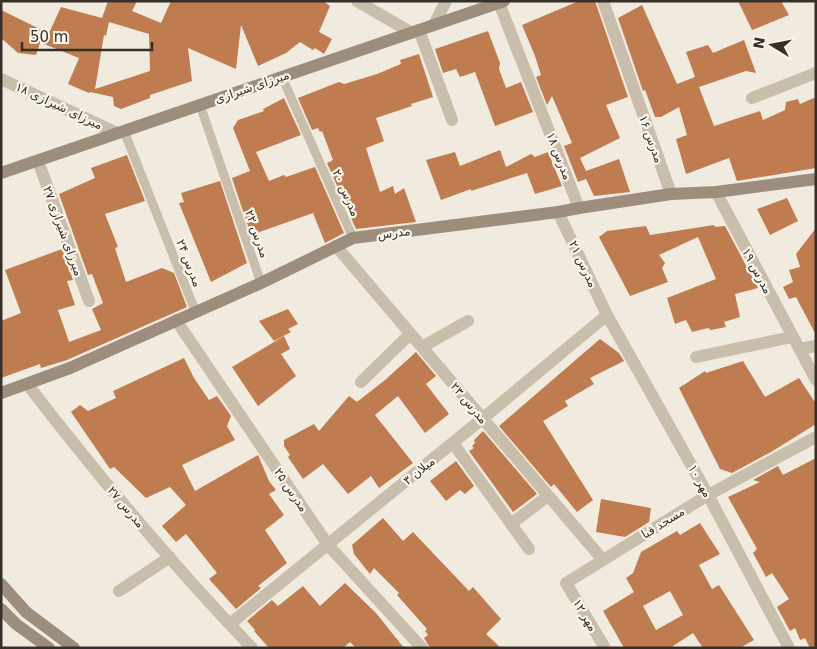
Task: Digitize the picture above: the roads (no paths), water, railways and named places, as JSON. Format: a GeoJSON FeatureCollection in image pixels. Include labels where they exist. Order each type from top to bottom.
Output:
{"type":"FeatureCollection","features":[{"type":"Feature","properties":{"kind":"street"},"geometry":{"type":"LineString","coordinates":[[357,1],[415,31],[452,120]]}},
{"type":"Feature","properties":{"kind":"street"},"geometry":{"type":"LineString","coordinates":[[434,25],[446,1]]}},
{"type":"Feature","properties":{"kind":"street","name":"مدرس ۱۶"},"geometry":{"type":"LineString","coordinates":[[603,1],[671,194]]}},
{"type":"Feature","properties":{"kind":"street","name":"میرزای شیرازی"},"geometry":{"type":"LineString","coordinates":[[1,173],[501,2]]}},
{"type":"Feature","properties":{"kind":"street","name":"مدرس ۱۸"},"geometry":{"type":"LineString","coordinates":[[501,2],[579,208]]}},
{"type":"Feature","properties":{"kind":"street"},"geometry":{"type":"LineString","coordinates":[[752,98],[816,73]]}},
{"type":"Feature","properties":{"kind":"street","name":"میرزای شیرازی ۱۸"},"geometry":{"type":"LineString","coordinates":[[1,79],[121,132]]}},
{"type":"Feature","properties":{"kind":"street","name":"میرزای شیرازی ۲۷"},"geometry":{"type":"LineString","coordinates":[[38,161],[88,301]]}},
{"type":"Feature","properties":{"kind":"street","name":"مدرس"},"geometry":{"type":"LineString","coordinates":[[1,394],[62,372],[196,312],[353,238],[558,212],[671,194],[716,192],[816,179]]}},
{"type":"Feature","properties":{"kind":"street","name":"مدرس ۱۹"},"geometry":{"type":"LineString","coordinates":[[716,192],[816,380]]}},
{"type":"Feature","properties":{"kind":"street","name":"مدرس ۲۱"},"geometry":{"type":"LineString","coordinates":[[558,212],[608,315]]}},
{"type":"Feature","properties":{"kind":"street","name":"مدرس ۲۳"},"geometry":{"type":"LineString","coordinates":[[336,246],[603,560]]}},
{"type":"Feature","properties":{"kind":"street","name":"میلان ۳"},"geometry":{"type":"LineString","coordinates":[[230,624],[608,315]]}},
{"type":"Feature","properties":{"kind":"street","name":"مهر ۱۰"},"geometry":{"type":"LineString","coordinates":[[608,315],[708,496],[788,648]]}},
{"type":"Feature","properties":{"kind":"street","name":"مدرس ۲۵"},"geometry":{"type":"LineString","coordinates":[[176,320],[328,545],[422,648]]}},
{"type":"Feature","properties":{"kind":"street"},"geometry":{"type":"LineString","coordinates":[[422,347],[468,321]]}},
{"type":"Feature","properties":{"kind":"street"},"geometry":{"type":"LineString","coordinates":[[361,382],[410,334]]}},
{"type":"Feature","properties":{"kind":"street"},"geometry":{"type":"LineString","coordinates":[[696,357],[792,337]]}},
{"type":"Feature","properties":{"kind":"street"},"geometry":{"type":"LineString","coordinates":[[799,349],[816,346]]}},
{"type":"Feature","properties":{"kind":"street","name":"مدرس ۲۷"},"geometry":{"type":"LineString","coordinates":[[28,385],[81,453],[170,557],[252,648]]}},
{"type":"Feature","properties":{"kind":"street","name":"مسجد قبا"},"geometry":{"type":"LineString","coordinates":[[566,583],[708,496],[816,438]]}},
{"type":"Feature","properties":{"kind":"street"},"geometry":{"type":"LineString","coordinates":[[453,443],[529,549]]}},
{"type":"Feature","properties":{"kind":"street"},"geometry":{"type":"LineString","coordinates":[[511,524],[548,496]]}},
{"type":"Feature","properties":{"kind":"street"},"geometry":{"type":"LineString","coordinates":[[120,591],[170,557]]}},
{"type":"Feature","properties":{"kind":"street","name":"مهر ۱۲"},"geometry":{"type":"LineString","coordinates":[[566,583],[605,648]]}},
{"type":"Feature","properties":{"kind":"street"},"geometry":{"type":"LineString","coordinates":[[1,584],[26,612],[74,648]]}},
{"type":"Feature","properties":{"kind":"street"},"geometry":{"type":"LineString","coordinates":[[1,609],[16,624],[50,648]]}},
{"type":"Feature","properties":{"kind":"lane","name":"مدرس ۲۰"},"geometry":{"type":"LineString","coordinates":[[282,77],[353,238]]}},
{"type":"Feature","properties":{"kind":"lane","name":"مدرس ۲۲"},"geometry":{"type":"LineString","coordinates":[[200,105],[261,282]]}},
{"type":"Feature","properties":{"kind":"lane","name":"مدرس ۲۴"},"geometry":{"type":"LineString","coordinates":[[121,132],[196,312]]}}]}
